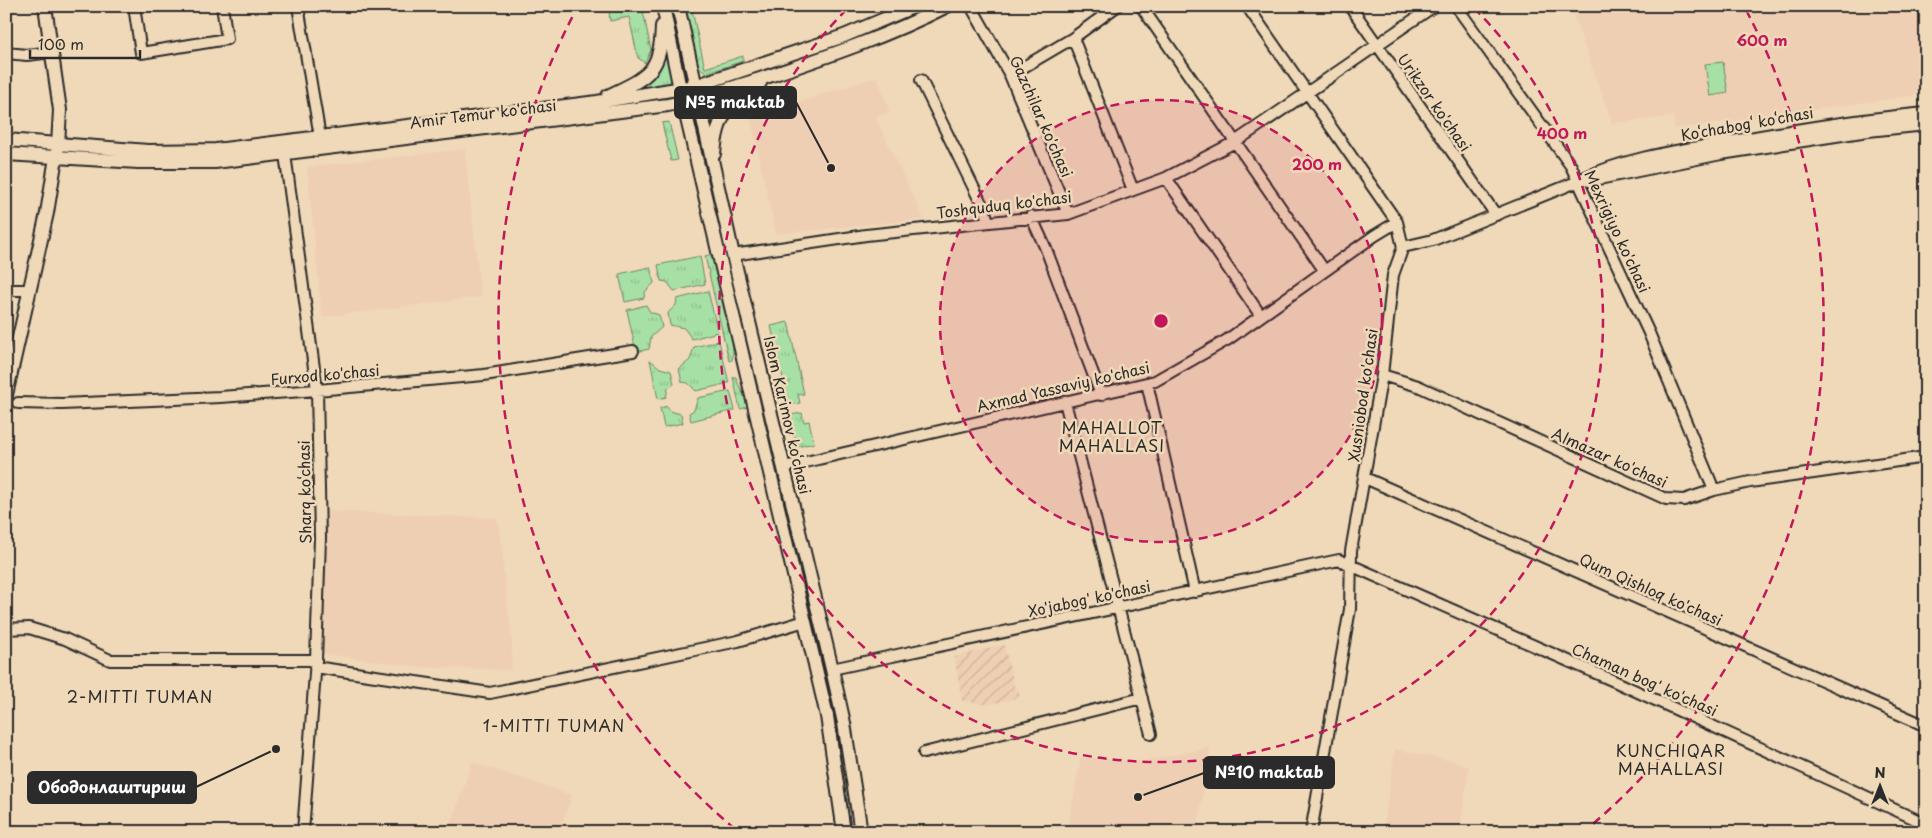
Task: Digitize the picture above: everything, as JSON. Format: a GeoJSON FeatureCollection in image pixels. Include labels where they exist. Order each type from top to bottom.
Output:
{"type":"FeatureCollection","features":[{"type":"Feature","properties":{"kind":"main road"},"geometry":{"type":"LineString","coordinates":[[6,396],[30,290],[58,145],[60,110],[45,6]]}},
{"type":"Feature","properties":{"kind":"main road"},"geometry":{"type":"LineString","coordinates":[[597,102],[640,81],[657,64],[662,46],[663,6]]}},
{"type":"Feature","properties":{"kind":"main road","name":"Islom Karimov ko‘chasi"},"geometry":{"type":"LineString","coordinates":[[663,6],[680,89],[827,716],[844,832]]}},
{"type":"Feature","properties":{"kind":"main road","name":"Islom Karimov ko‘chasi"},"geometry":{"type":"LineString","coordinates":[[678,6],[733,255],[842,713],[861,832]]}},
{"type":"Feature","properties":{"kind":"main road","name":"Amir Temur ko'chasi"},"geometry":{"type":"LineString","coordinates":[[6,154],[138,162],[215,162],[575,118],[684,102],[696,92],[844,36],[915,6]]}},
{"type":"Feature","properties":{"kind":"main road","name":"Amir Temur ko'chasi"},"geometry":{"type":"LineString","coordinates":[[6,140],[148,151],[216,150],[597,102],[680,89],[696,92],[773,74],[902,28],[947,6]]}},
{"type":"Feature","properties":{"kind":"main road"},"geometry":{"type":"LineString","coordinates":[[713,164],[718,127],[722,115],[740,97],[773,74]]}},
{"type":"Feature","properties":{"kind":"main road","name":"Ko‘chabog‘ ko‘chasi"},"geometry":{"type":"LineString","coordinates":[[1579,181],[1602,170],[1652,156],[1816,127],[1926,114]]}},
{"type":"Feature","properties":{"kind":"main road","name":"Ko‘chabog‘ ko‘chasi"},"geometry":{"type":"LineString","coordinates":[[1579,181],[1606,178],[1652,166],[1731,151],[1868,130],[1926,124]]}},
{"type":"Feature","properties":{"kind":"main road"},"geometry":{"type":"LineString","coordinates":[[827,716],[832,710],[842,713]]}},
{"type":"Feature","properties":{"kind":"street"},"geometry":{"type":"LineString","coordinates":[[134,6],[141,53],[227,39],[222,6]]}},
{"type":"Feature","properties":{"kind":"street"},"geometry":{"type":"LineString","coordinates":[[298,6],[320,137]]}},
{"type":"Feature","properties":{"kind":"street","name":"Gazchilar ko'chasi"},"geometry":{"type":"LineString","coordinates":[[971,6],[1010,75],[1068,214]]}},
{"type":"Feature","properties":{"kind":"street"},"geometry":{"type":"LineString","coordinates":[[1010,75],[1073,38],[1116,6]]}},
{"type":"Feature","properties":{"kind":"street"},"geometry":{"type":"LineString","coordinates":[[1141,6],[1324,270]]}},
{"type":"Feature","properties":{"kind":"street"},"geometry":{"type":"LineString","coordinates":[[1247,6],[1397,222],[1403,247]]}},
{"type":"Feature","properties":{"kind":"street","name":"Urikzor ko'chasi"},"geometry":{"type":"LineString","coordinates":[[1350,6],[1496,215]]}},
{"type":"Feature","properties":{"kind":"street","name":"Toshquduq ko'chasi"},"geometry":{"type":"LineString","coordinates":[[733,255],[866,235],[1031,216],[1068,214],[1166,178],[1235,142],[1434,6]]}},
{"type":"Feature","properties":{"kind":"street","name":"Mexrigiyo ko'chasi"},"geometry":{"type":"LineString","coordinates":[[1456,6],[1571,166],[1579,181],[1649,333],[1714,490]]}},
{"type":"Feature","properties":{"kind":"street"},"geometry":{"type":"LineString","coordinates":[[1073,38],[1133,190]]}},
{"type":"Feature","properties":{"kind":"street"},"geometry":{"type":"LineString","coordinates":[[6,52],[27,54],[52,52]]}},
{"type":"Feature","properties":{"kind":"street"},"geometry":{"type":"LineString","coordinates":[[921,80],[985,211],[988,222]]}},
{"type":"Feature","properties":{"kind":"street","name":"Sharq ko‘chasi"},"geometry":{"type":"LineString","coordinates":[[285,154],[317,390],[320,538],[316,664],[303,832]]}},
{"type":"Feature","properties":{"kind":"street"},"geometry":{"type":"LineString","coordinates":[[1166,178],[1262,316]]}},
{"type":"Feature","properties":{"kind":"street","name":"Ko‘chabog‘ ko‘chasi"},"geometry":{"type":"LineString","coordinates":[[1403,247],[1433,240],[1579,181]]}},
{"type":"Feature","properties":{"kind":"street"},"geometry":{"type":"LineString","coordinates":[[1031,216],[1046,249],[1101,395]]}},
{"type":"Feature","properties":{"kind":"street","name":"Axmad Yassaviy ko'chasi"},"geometry":{"type":"LineString","coordinates":[[784,467],[1156,381],[1227,340],[1324,270],[1397,222]]}},
{"type":"Feature","properties":{"kind":"street","name":"Xusniobod ko'chasi"},"geometry":{"type":"LineString","coordinates":[[1311,832],[1350,609],[1351,551],[1382,374],[1393,275],[1403,247]]}},
{"type":"Feature","properties":{"kind":"street"},"geometry":{"type":"LineString","coordinates":[[6,290],[30,290]]}},
{"type":"Feature","properties":{"kind":"street","name":"Furxod ko'chasi"},"geometry":{"type":"LineString","coordinates":[[18,403],[72,404],[220,398],[317,390],[484,375],[633,351]]}},
{"type":"Feature","properties":{"kind":"street","name":"Almazar ko'chasi"},"geometry":{"type":"LineString","coordinates":[[1382,374],[1418,386],[1666,499],[1684,500],[1714,490],[1750,482],[1926,457]]}},
{"type":"Feature","properties":{"kind":"street"},"geometry":{"type":"LineString","coordinates":[[1147,383],[1195,592]]}},
{"type":"Feature","properties":{"kind":"street"},"geometry":{"type":"LineString","coordinates":[[1065,402],[1151,734]]}},
{"type":"Feature","properties":{"kind":"street","name":"Qum Qishloq ko'chasi"},"geometry":{"type":"LineString","coordinates":[[1365,478],[1926,726]]}},
{"type":"Feature","properties":{"kind":"street","name":"Xo'jabog' ko'chasi"},"geometry":{"type":"LineString","coordinates":[[832,669],[1339,560],[1351,565]]}},
{"type":"Feature","properties":{"kind":"street","name":"Chaman bog' ko'chasi"},"geometry":{"type":"LineString","coordinates":[[1351,565],[1614,681],[1926,824]]}},
{"type":"Feature","properties":{"kind":"street"},"geometry":{"type":"LineString","coordinates":[[6,629],[29,628],[65,639],[110,660],[316,664],[490,693],[738,641],[805,622]]}},
{"type":"Feature","properties":{"kind":"street"},"geometry":{"type":"LineString","coordinates":[[924,753],[1142,698]]}},
{"type":"Feature","properties":{"kind":"shaded area"},"geometry":{"type":"Polygon","coordinates":[[[1570,6],[1926,6],[1926,94],[1675,129],[1673,117],[1612,123],[1570,6]]]}},
{"type":"Feature","properties":{"kind":"shaded area"},"geometry":{"type":"Polygon","coordinates":[[[877,77],[890,111],[876,118],[924,219],[776,234],[750,117],[877,77]]]}},
{"type":"Feature","properties":{"kind":"shaded area"},"geometry":{"type":"Polygon","coordinates":[[[465,149],[481,297],[322,317],[307,167],[465,149]]]}},
{"type":"Feature","properties":{"kind":"shaded area"},"geometry":{"type":"Polygon","coordinates":[[[327,511],[498,518],[512,642],[512,670],[417,667],[318,653],[327,511]]]}},
{"type":"Feature","properties":{"kind":"shaded area"},"geometry":{"type":"Polygon","coordinates":[[[1004,644],[1015,689],[1018,688],[1020,697],[988,705],[962,701],[954,657],[1004,644]]]}},
{"type":"Feature","properties":{"kind":"shaded area"},"geometry":{"type":"Polygon","coordinates":[[[1210,748],[1197,832],[1067,832],[1081,757],[1143,761],[1210,748]]]}},
{"type":"Feature","properties":{"kind":"shaded area"},"geometry":{"type":"Polygon","coordinates":[[[1395,749],[1457,762],[1469,767],[1460,832],[1383,832],[1395,749]]]}},
{"type":"Feature","properties":{"kind":"shaded area"},"geometry":{"type":"Polygon","coordinates":[[[472,762],[572,795],[561,832],[448,832],[472,762]]]}},
{"type":"Feature","properties":{"kind":"green space"},"geometry":{"type":"Polygon","coordinates":[[[631,6],[642,6],[651,50],[645,63],[638,58],[629,17],[610,21],[609,12],[631,6]]]}},
{"type":"Feature","properties":{"kind":"green space"},"geometry":{"type":"Polygon","coordinates":[[[685,6],[691,6],[705,68],[743,56],[743,61],[707,73],[698,66],[685,6]]]}},
{"type":"Feature","properties":{"kind":"green space"},"geometry":{"type":"Polygon","coordinates":[[[665,45],[672,83],[633,89],[665,45]]]}},
{"type":"Feature","properties":{"kind":"green space"},"geometry":{"type":"Polygon","coordinates":[[[1723,62],[1728,93],[1710,96],[1705,64],[1723,62]]]}},
{"type":"Feature","properties":{"kind":"green space"},"geometry":{"type":"Polygon","coordinates":[[[736,94],[718,112],[713,133],[706,104],[736,94]]]}},
{"type":"Feature","properties":{"kind":"green space"},"geometry":{"type":"Polygon","coordinates":[[[669,122],[678,160],[671,161],[662,123],[669,122]]]}},
{"type":"Feature","properties":{"kind":"green space"},"geometry":{"type":"Polygon","coordinates":[[[713,254],[734,343],[732,360],[729,361],[705,256],[713,254]]]}},
{"type":"Feature","properties":{"kind":"green space"},"geometry":{"type":"Polygon","coordinates":[[[700,256],[705,284],[674,291],[667,282],[661,281],[658,265],[700,256]]]}},
{"type":"Feature","properties":{"kind":"green space"},"geometry":{"type":"Polygon","coordinates":[[[650,267],[654,283],[645,292],[644,298],[625,302],[619,274],[650,267]]]}},
{"type":"Feature","properties":{"kind":"green space"},"geometry":{"type":"Polygon","coordinates":[[[708,291],[718,332],[692,339],[684,328],[670,325],[668,313],[676,305],[677,299],[708,291]]]}},
{"type":"Feature","properties":{"kind":"green space"},"geometry":{"type":"Polygon","coordinates":[[[646,305],[650,312],[659,315],[662,327],[651,337],[649,349],[636,352],[627,310],[646,305]]]}},
{"type":"Feature","properties":{"kind":"green space"},"geometry":{"type":"Polygon","coordinates":[[[788,322],[804,394],[798,395],[800,403],[789,405],[771,326],[788,322]]]}},
{"type":"Feature","properties":{"kind":"green space"},"geometry":{"type":"Polygon","coordinates":[[[719,341],[729,383],[696,391],[688,383],[682,382],[679,369],[690,360],[694,347],[719,341]]]}},
{"type":"Feature","properties":{"kind":"green space"},"geometry":{"type":"Polygon","coordinates":[[[650,360],[660,368],[671,371],[674,384],[668,388],[666,397],[658,399],[650,360]]]}},
{"type":"Feature","properties":{"kind":"green space"},"geometry":{"type":"Polygon","coordinates":[[[733,377],[736,377],[748,407],[740,409],[733,377]]]}},
{"type":"Feature","properties":{"kind":"green space"},"geometry":{"type":"Polygon","coordinates":[[[730,391],[735,410],[691,421],[689,413],[694,410],[698,398],[730,391]]]}},
{"type":"Feature","properties":{"kind":"green space"},"geometry":{"type":"Polygon","coordinates":[[[667,406],[670,411],[681,414],[683,423],[664,427],[660,408],[667,406]]]}},
{"type":"Feature","properties":{"kind":"green space"},"geometry":{"type":"Polygon","coordinates":[[[802,413],[804,422],[809,421],[814,443],[797,447],[790,415],[802,413]]]}},
{"type":"Feature","properties":{"kind":"place","name":"№5 maktab"},"geometry":{"type":"Point","coordinates":[831,168]}},
{"type":"Feature","properties":{"kind":"place","name":"Ободонлаштириш"},"geometry":{"type":"Point","coordinates":[276,749]}},
{"type":"Feature","properties":{"kind":"place","name":"№10 maktab"},"geometry":{"type":"Point","coordinates":[1138,797]}},
{"type":"Feature","properties":{"kind":"district","name":"MAHALLOT MAHALLASI"},"geometry":{"type":"Point","coordinates":[1112,436]}},
{"type":"Feature","properties":{"kind":"district","name":"2-MITTI TUMAN"},"geometry":{"type":"Point","coordinates":[140,696]}},
{"type":"Feature","properties":{"kind":"district","name":"1-MITTI TUMAN"},"geometry":{"type":"Point","coordinates":[554,725]}},
{"type":"Feature","properties":{"kind":"district","name":"KUNCHIQAR MAHALLASI"},"geometry":{"type":"Point","coordinates":[1671,759]}}]}
